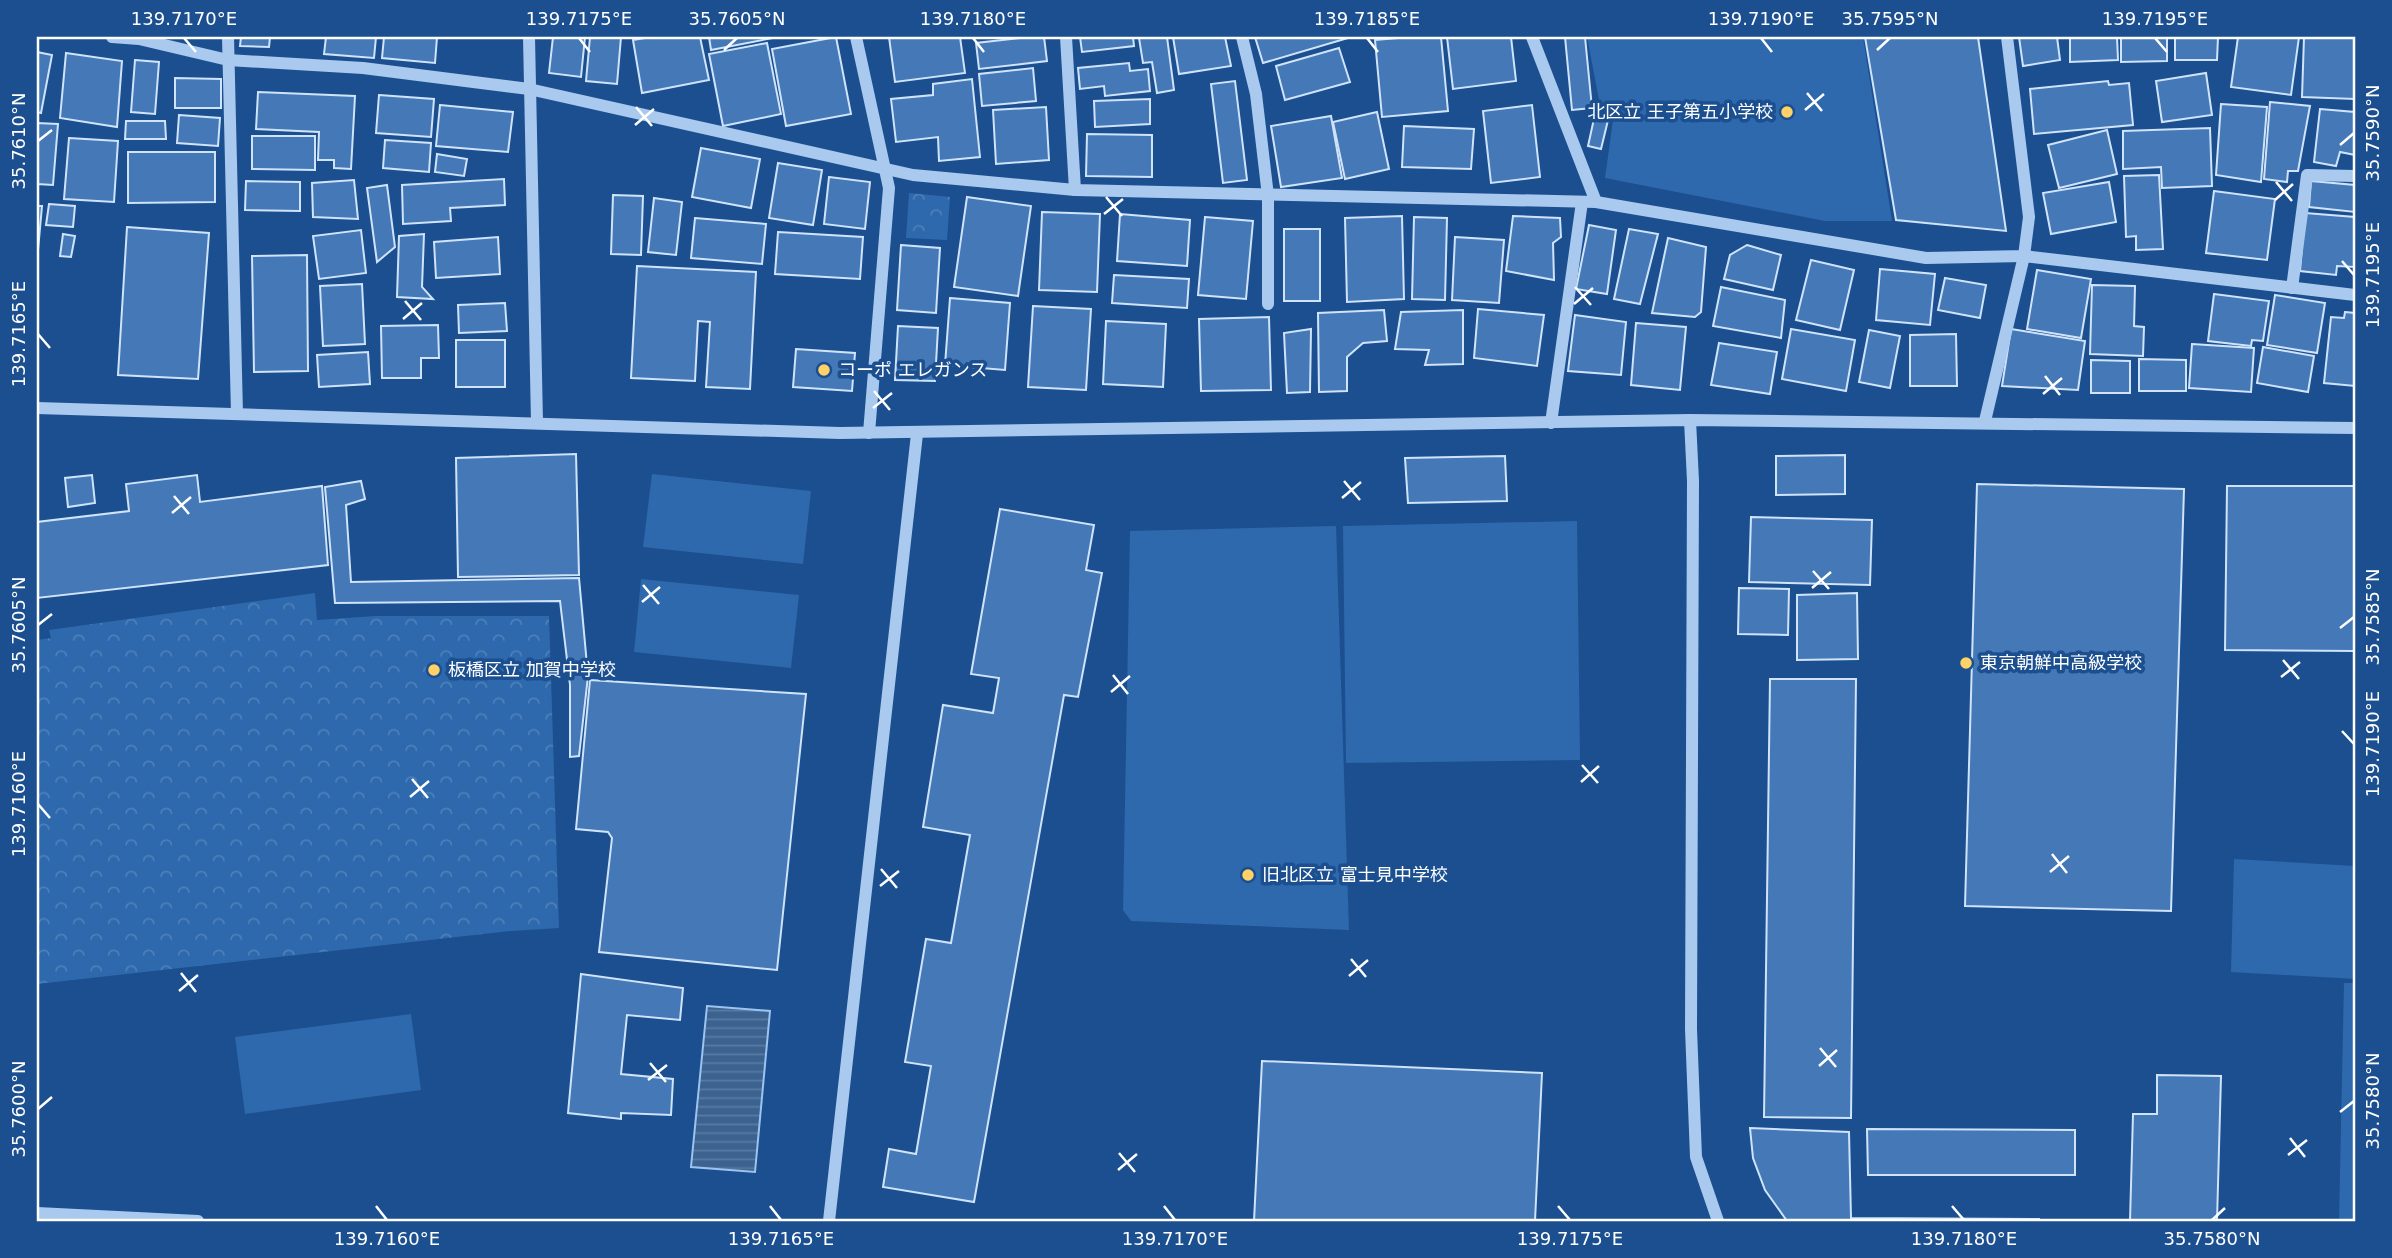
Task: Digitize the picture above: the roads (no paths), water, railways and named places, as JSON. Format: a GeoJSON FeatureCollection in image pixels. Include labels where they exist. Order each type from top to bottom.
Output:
{"type":"FeatureCollection","features":[{"type":"Feature","properties":{"kind":"street"},"geometry":{"type":"LineString","coordinates":[[112,37],[139,39],[228,60],[363,68],[529,89],[913,175],[1075,190],[1596,202],[1926,258],[2024,256],[2355,295]]}},
{"type":"Feature","properties":{"kind":"street"},"geometry":{"type":"LineString","coordinates":[[228,37],[237,414]]}},
{"type":"Feature","properties":{"kind":"street"},"geometry":{"type":"LineString","coordinates":[[529,37],[537,422]]}},
{"type":"Feature","properties":{"kind":"street"},"geometry":{"type":"LineString","coordinates":[[856,37],[873,104],[889,188],[869,433]]}},
{"type":"Feature","properties":{"kind":"street"},"geometry":{"type":"LineString","coordinates":[[1066,37],[1075,190]]}},
{"type":"Feature","properties":{"kind":"street"},"geometry":{"type":"LineString","coordinates":[[1242,37],[1256,93],[1268,196],[1268,304]]}},
{"type":"Feature","properties":{"kind":"street"},"geometry":{"type":"LineString","coordinates":[[1532,37],[1596,202]]}},
{"type":"Feature","properties":{"kind":"street"},"geometry":{"type":"LineString","coordinates":[[1985,421],[2024,256],[2029,217],[2007,37]]}},
{"type":"Feature","properties":{"kind":"street"},"geometry":{"type":"LineString","coordinates":[[2292,288],[2307,175],[2355,176]]}},
{"type":"Feature","properties":{"kind":"street"},"geometry":{"type":"LineString","coordinates":[[1551,422],[1582,202]]}},
{"type":"Feature","properties":{"kind":"street"},"geometry":{"type":"LineString","coordinates":[[37,408],[916,434],[1690,420],[1985,421],[2355,428]]}},
{"type":"Feature","properties":{"kind":"street"},"geometry":{"type":"LineString","coordinates":[[1690,420],[1693,481],[1691,1042],[1696,1157],[1718,1221]]}},
{"type":"Feature","properties":{"kind":"street"},"geometry":{"type":"LineString","coordinates":[[829,1221],[916,434]]}},
{"type":"Feature","properties":{"kind":"street"},"geometry":{"type":"LineString","coordinates":[[37,1213],[198,1221]]}},
{"type":"Feature","properties":{"kind":"place","name":"北区立 王子第五小学校"},"geometry":{"type":"Point","coordinates":[1787,112]}},
{"type":"Feature","properties":{"kind":"place","name":"コーポ エレガンス"},"geometry":{"type":"Point","coordinates":[824,370]}},
{"type":"Feature","properties":{"kind":"place","name":"東京朝鮮中高級学校"},"geometry":{"type":"Point","coordinates":[1966,663]}},
{"type":"Feature","properties":{"kind":"place","name":"板橋区立 加賀中学校"},"geometry":{"type":"Point","coordinates":[434,670]}},
{"type":"Feature","properties":{"kind":"place","name":"旧北区立 富士見中学校"},"geometry":{"type":"Point","coordinates":[1248,875]}}]}
